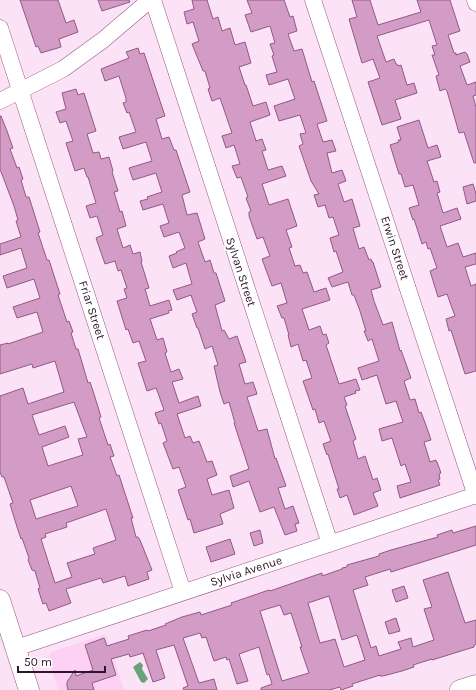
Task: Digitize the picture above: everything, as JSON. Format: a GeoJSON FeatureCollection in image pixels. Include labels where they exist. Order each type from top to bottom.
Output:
{"type":"FeatureCollection","features":[{"type":"Feature","properties":{"kind":"main road"},"geometry":{"type":"LineString","coordinates":[[0,600],[29,690]]}},
{"type":"Feature","properties":{"kind":"main road"},"geometry":{"type":"LineString","coordinates":[[460,690],[476,685]]}},
{"type":"Feature","properties":{"kind":"street"},"geometry":{"type":"LineString","coordinates":[[0,101],[63,69],[103,40],[151,0]]}},
{"type":"Feature","properties":{"kind":"street","name":"Sylvan Street"},"geometry":{"type":"LineString","coordinates":[[151,0],[330,544]]}},
{"type":"Feature","properties":{"kind":"street","name":"Erwin Street"},"geometry":{"type":"LineString","coordinates":[[313,0],[476,495]]}},
{"type":"Feature","properties":{"kind":"street","name":"Friar Street"},"geometry":{"type":"LineString","coordinates":[[0,28],[183,592]]}},
{"type":"Feature","properties":{"kind":"street","name":"Sylvia Avenue"},"geometry":{"type":"LineString","coordinates":[[16,648],[476,495]]}},
{"type":"Feature","properties":{"kind":"shaded area"},"geometry":{"type":"Polygon","coordinates":[[[106,634],[124,690],[58,690],[48,659],[51,652],[106,634]]]}},
{"type":"Feature","properties":{"kind":"shaded area"},"geometry":{"type":"Polygon","coordinates":[[[140,662],[143,665],[142,669],[148,679],[144,683],[141,682],[133,667],[140,662]]]}},
{"type":"Feature","properties":{"kind":"building"},"geometry":{"type":"Polygon","coordinates":[[[20,0],[58,0],[66,23],[74,20],[78,32],[59,39],[61,47],[41,53],[38,46],[36,47],[20,0]]]}},
{"type":"Feature","properties":{"kind":"building"},"geometry":{"type":"Polygon","coordinates":[[[98,0],[129,0],[130,2],[102,11],[98,0]]]}},
{"type":"Feature","properties":{"kind":"building"},"geometry":{"type":"Polygon","coordinates":[[[192,0],[207,0],[213,19],[218,17],[222,31],[230,28],[235,45],[245,42],[251,63],[239,67],[245,85],[253,106],[266,102],[270,115],[250,122],[256,141],[262,139],[266,150],[262,151],[268,170],[282,166],[286,176],[262,184],[269,205],[288,199],[297,226],[286,230],[292,247],[289,248],[295,266],[300,265],[303,273],[307,272],[314,292],[326,288],[330,300],[302,309],[309,330],[320,326],[323,335],[326,334],[329,343],[326,345],[339,384],[356,379],[360,390],[344,397],[347,405],[345,406],[356,439],[353,441],[358,459],[365,456],[373,480],[377,478],[381,490],[373,493],[378,506],[354,515],[347,495],[340,498],[337,489],[339,489],[328,454],[327,455],[323,444],[331,441],[324,421],[319,423],[315,409],[313,410],[303,381],[312,378],[306,360],[303,361],[298,344],[291,347],[284,318],[282,318],[277,306],[287,303],[281,283],[272,286],[262,259],[270,256],[263,237],[257,239],[249,216],[249,212],[251,211],[246,198],[248,197],[241,177],[237,178],[232,166],[240,164],[234,145],[226,148],[222,136],[232,133],[220,98],[212,101],[205,71],[203,71],[192,44],[199,41],[193,22],[187,24],[184,12],[194,9],[192,0]]]}},
{"type":"Feature","properties":{"kind":"building"},"geometry":{"type":"Polygon","coordinates":[[[247,0],[284,0],[290,17],[293,16],[297,31],[288,34],[294,51],[302,49],[312,82],[314,81],[327,121],[317,124],[323,142],[332,140],[336,151],[327,153],[332,173],[342,170],[346,181],[338,184],[344,202],[352,199],[360,226],[353,228],[359,249],[364,247],[369,260],[371,259],[373,262],[381,287],[371,290],[374,301],[383,325],[392,322],[400,351],[401,350],[411,378],[404,381],[410,400],[415,399],[419,413],[421,412],[427,428],[431,440],[424,442],[430,462],[436,460],[437,462],[441,473],[439,474],[440,479],[438,480],[440,485],[400,498],[397,486],[411,482],[405,464],[401,466],[392,438],[382,441],[379,429],[403,422],[396,401],[386,404],[377,375],[362,380],[358,368],[379,361],[372,339],[368,341],[364,331],[366,331],[360,311],[354,295],[352,295],[348,282],[332,287],[328,278],[343,272],[336,251],[334,252],[330,238],[339,235],[333,217],[329,218],[325,205],[318,207],[314,195],[319,194],[311,181],[299,146],[303,144],[300,134],[306,133],[300,115],[279,121],[274,106],[295,99],[288,79],[269,85],[266,75],[277,72],[272,56],[274,55],[270,44],[275,43],[270,26],[251,32],[245,15],[252,13],[247,0]]]}},
{"type":"Feature","properties":{"kind":"building"},"geometry":{"type":"Polygon","coordinates":[[[352,0],[370,0],[378,25],[421,12],[417,0],[450,0],[460,31],[448,35],[456,55],[465,52],[467,54],[470,62],[460,66],[467,85],[476,82],[476,95],[473,96],[476,107],[476,163],[474,163],[464,132],[459,133],[447,91],[445,89],[440,91],[436,76],[439,75],[432,55],[435,55],[432,46],[437,45],[429,20],[377,36],[386,62],[394,59],[398,66],[401,65],[407,85],[414,83],[417,93],[395,100],[401,119],[382,125],[368,82],[380,78],[373,59],[362,63],[349,19],[357,17],[352,0]]]}},
{"type":"Feature","properties":{"kind":"building"},"geometry":{"type":"Polygon","coordinates":[[[138,48],[140,54],[144,53],[165,116],[156,119],[162,139],[169,137],[174,150],[176,150],[190,192],[182,195],[187,215],[197,213],[205,239],[198,242],[205,262],[210,260],[214,273],[216,273],[225,301],[215,305],[222,331],[224,330],[229,339],[237,336],[246,362],[239,364],[245,384],[253,382],[257,394],[247,397],[258,431],[267,429],[275,459],[276,458],[286,486],[278,488],[285,509],[293,506],[299,523],[295,524],[297,531],[285,535],[274,507],[260,512],[249,481],[233,487],[230,476],[249,469],[234,423],[229,402],[224,404],[220,392],[214,366],[218,365],[212,346],[205,349],[192,314],[197,312],[191,295],[177,300],[173,290],[192,284],[186,263],[173,268],[169,256],[185,248],[179,232],[164,237],[160,226],[169,223],[163,204],[143,210],[140,201],[162,192],[156,173],[133,180],[129,168],[152,161],[146,142],[123,149],[119,137],[136,132],[129,112],[127,113],[123,103],[126,102],[126,98],[119,76],[105,81],[101,69],[129,58],[126,52],[138,48]]]}},
{"type":"Feature","properties":{"kind":"building"},"geometry":{"type":"Polygon","coordinates":[[[76,89],[78,95],[84,93],[96,131],[87,134],[93,153],[99,152],[101,159],[109,157],[118,191],[114,192],[120,212],[122,211],[126,226],[117,229],[123,248],[130,245],[133,254],[140,252],[141,262],[149,288],[145,289],[150,306],[169,300],[172,310],[168,311],[169,313],[150,319],[157,340],[163,338],[167,352],[165,353],[171,372],[179,369],[183,379],[172,382],[179,403],[198,396],[201,406],[177,414],[185,438],[190,436],[193,443],[199,441],[207,462],[212,461],[217,475],[207,479],[212,495],[229,490],[234,508],[220,514],[223,524],[194,533],[178,490],[186,487],[179,467],[173,469],[163,443],[167,441],[161,423],[159,424],[155,413],[164,410],[156,388],[147,391],[138,363],[146,361],[139,341],[133,343],[128,329],[126,330],[117,301],[127,298],[124,289],[127,288],[121,270],[118,271],[115,261],[105,264],[96,238],[103,235],[97,216],[90,218],[86,206],[96,203],[88,177],[84,168],[75,171],[66,143],[73,141],[66,121],[60,123],[56,112],[66,109],[62,93],[76,89]]]}},
{"type":"Feature","properties":{"kind":"building"},"geometry":{"type":"Polygon","coordinates":[[[1,116],[13,148],[10,149],[17,168],[19,167],[26,197],[29,197],[40,232],[38,233],[60,294],[58,295],[67,322],[69,321],[73,332],[71,333],[76,349],[78,349],[88,383],[90,382],[94,394],[101,417],[99,418],[108,445],[110,444],[114,456],[110,457],[117,476],[119,475],[133,518],[131,518],[136,537],[140,540],[152,570],[147,572],[149,579],[128,586],[125,576],[103,583],[101,578],[66,589],[71,603],[49,611],[46,603],[43,604],[38,589],[40,588],[35,571],[32,570],[28,560],[29,558],[22,538],[21,539],[10,504],[13,503],[4,477],[2,477],[0,472],[0,396],[23,388],[28,404],[64,392],[55,361],[33,368],[32,364],[0,374],[0,345],[8,344],[43,332],[37,312],[17,318],[13,307],[40,298],[34,279],[7,288],[3,276],[27,268],[21,248],[0,255],[0,244],[21,237],[16,221],[18,220],[14,206],[0,169],[1,116]],[[74,402],[32,415],[39,435],[65,426],[69,437],[42,447],[48,466],[83,455],[78,439],[87,437],[74,402]],[[71,486],[30,500],[36,519],[78,506],[71,486]],[[106,509],[66,523],[67,527],[45,534],[46,537],[41,539],[55,583],[72,577],[67,563],[95,554],[93,548],[116,540],[106,509]]]}},
{"type":"Feature","properties":{"kind":"building"},"geometry":{"type":"Polygon","coordinates":[[[419,120],[428,148],[437,145],[441,157],[427,161],[434,182],[437,181],[440,192],[437,193],[443,213],[457,208],[461,219],[440,226],[447,247],[458,243],[463,257],[476,253],[476,264],[465,267],[471,286],[476,284],[476,371],[465,374],[446,319],[455,316],[447,294],[438,297],[430,271],[437,268],[430,248],[428,249],[426,242],[422,244],[409,208],[419,205],[413,185],[405,187],[401,174],[399,174],[390,145],[399,142],[398,140],[401,140],[397,127],[419,120]]]}},
{"type":"Feature","properties":{"kind":"building"},"geometry":{"type":"Polygon","coordinates":[[[473,184],[476,194],[476,201],[467,204],[463,187],[473,184]]]}},
{"type":"Feature","properties":{"kind":"building"},"geometry":{"type":"Polygon","coordinates":[[[476,526],[476,545],[391,572],[390,569],[365,577],[368,585],[353,590],[371,648],[376,646],[379,656],[401,649],[398,642],[411,638],[413,647],[434,640],[424,609],[432,607],[423,580],[448,572],[465,623],[476,620],[476,644],[474,647],[413,665],[414,667],[402,671],[383,676],[380,675],[352,684],[353,686],[341,690],[340,687],[329,690],[261,690],[261,688],[272,684],[269,674],[267,675],[259,647],[239,654],[248,681],[237,684],[229,659],[227,660],[226,657],[214,661],[206,637],[202,638],[200,633],[183,638],[199,683],[214,679],[217,690],[184,690],[183,688],[188,686],[174,645],[156,650],[165,678],[153,682],[143,653],[130,657],[129,654],[111,659],[116,675],[92,683],[94,690],[68,690],[67,682],[75,670],[76,676],[93,670],[85,645],[104,638],[107,646],[129,639],[128,636],[166,625],[165,624],[182,617],[200,612],[201,615],[232,605],[231,603],[269,590],[270,591],[322,573],[322,576],[347,567],[347,565],[379,556],[379,554],[438,537],[437,535],[452,530],[453,533],[476,526]],[[329,596],[308,603],[320,643],[335,639],[344,667],[365,660],[357,635],[342,640],[329,596]],[[280,605],[260,611],[282,681],[309,673],[291,613],[284,615],[280,605]]]}},
{"type":"Feature","properties":{"kind":"building"},"geometry":{"type":"Polygon","coordinates":[[[260,530],[263,543],[254,546],[250,533],[260,530]]]}},
{"type":"Feature","properties":{"kind":"building"},"geometry":{"type":"Polygon","coordinates":[[[230,539],[235,554],[211,562],[206,547],[230,539]]]}},
{"type":"Feature","properties":{"kind":"building"},"geometry":{"type":"Polygon","coordinates":[[[404,586],[408,598],[396,602],[392,590],[404,586]]]}},
{"type":"Feature","properties":{"kind":"building"},"geometry":{"type":"Polygon","coordinates":[[[396,618],[400,631],[389,634],[385,622],[396,618]]]}}]}
